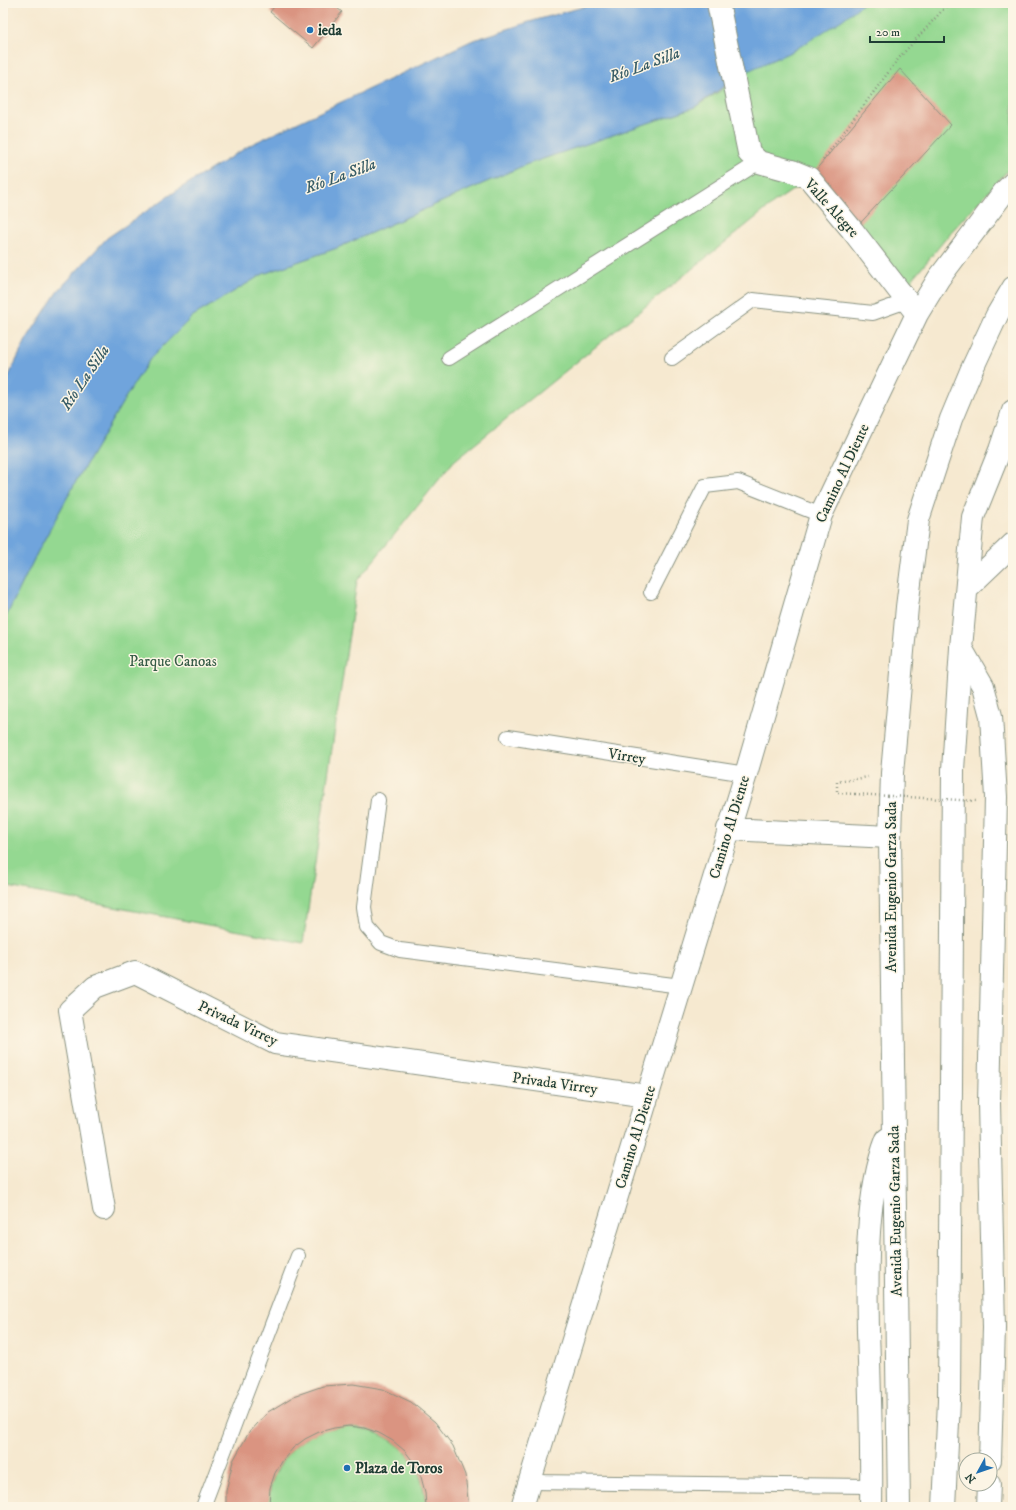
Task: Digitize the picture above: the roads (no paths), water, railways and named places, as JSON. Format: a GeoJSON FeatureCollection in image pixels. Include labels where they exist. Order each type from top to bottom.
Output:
{"type":"FeatureCollection","features":[{"type":"Feature","properties":{"kind":"main road"},"geometry":{"type":"LineString","coordinates":[[718,3],[754,158]]}},
{"type":"Feature","properties":{"kind":"main road","name":"Valle Alegre"},"geometry":{"type":"LineString","coordinates":[[754,158],[809,178],[857,236],[912,308]]}},
{"type":"Feature","properties":{"kind":"main road","name":"Camino Al Diente"},"geometry":{"type":"LineString","coordinates":[[522,1507],[746,774],[821,515],[912,308],[939,278],[1004,192],[1013,183]]}},
{"type":"Feature","properties":{"kind":"main road","name":"Avenida Eugenio Garza Sada"},"geometry":{"type":"LineString","coordinates":[[899,1507],[890,836],[892,773],[907,607],[918,520],[937,461],[965,384],[997,315],[1013,288]]}},
{"type":"Feature","properties":{"kind":"main road"},"geometry":{"type":"LineString","coordinates":[[944,1507],[949,1401],[953,770],[961,648],[973,517],[1000,450],[1013,411]]}},
{"type":"Feature","properties":{"kind":"main road"},"geometry":{"type":"LineString","coordinates":[[967,588],[1013,544]]}},
{"type":"Feature","properties":{"kind":"main road"},"geometry":{"type":"LineString","coordinates":[[961,648],[984,686],[990,716],[995,782],[989,1103],[994,1328],[990,1452]]}},
{"type":"Feature","properties":{"kind":"main road"},"geometry":{"type":"LineString","coordinates":[[728,829],[890,836]]}},
{"type":"Feature","properties":{"kind":"main road","name":"Privada Virrey"},"geometry":{"type":"LineString","coordinates":[[104,1208],[70,1010],[95,988],[135,972],[275,1043],[648,1096]]}},
{"type":"Feature","properties":{"kind":"main road"},"geometry":{"type":"LineString","coordinates":[[871,1496],[867,1268],[873,1201],[882,1153],[894,1124]]}},
{"type":"Feature","properties":{"kind":"main road"},"geometry":{"type":"LineString","coordinates":[[988,1507],[989,1492]]}},
{"type":"Feature","properties":{"kind":"lane"},"geometry":{"type":"LineString","coordinates":[[448,358],[754,158]]}},
{"type":"Feature","properties":{"kind":"lane"},"geometry":{"type":"LineString","coordinates":[[672,358],[753,300],[873,313],[912,308]]}},
{"type":"Feature","properties":{"kind":"lane"},"geometry":{"type":"LineString","coordinates":[[651,592],[706,486],[738,482],[821,515]]}},
{"type":"Feature","properties":{"kind":"lane","name":"Virrey"},"geometry":{"type":"LineString","coordinates":[[508,737],[746,774]]}},
{"type":"Feature","properties":{"kind":"lane"},"geometry":{"type":"LineString","coordinates":[[378,800],[364,906],[368,927],[381,943],[400,950],[681,986]]}},
{"type":"Feature","properties":{"kind":"lane"},"geometry":{"type":"LineString","coordinates":[[203,1507],[298,1256]]}},
{"type":"Feature","properties":{"kind":"lane"},"geometry":{"type":"LineString","coordinates":[[529,1482],[871,1496]]}},
{"type":"Feature","properties":{"kind":"water","name":"Río La Silla"},"geometry":{"type":"Polygon","coordinates":[[[597,3],[864,3],[842,20],[793,51],[743,73],[695,107],[525,165],[337,248],[263,274],[193,316],[150,359],[128,393],[75,483],[37,553],[3,623],[3,388],[26,340],[57,292],[107,238],[179,189],[252,144],[471,41],[529,22],[597,3]]]}},
{"type":"Feature","properties":{"kind":"place","name":"ieda"},"geometry":{"type":"Point","coordinates":[310,30]}},
{"type":"Feature","properties":{"kind":"place","name":"Plaza de Toros"},"geometry":{"type":"Point","coordinates":[347,1468]}},
{"type":"Feature","properties":{"kind":"park label","name":"Parque Canoas"},"geometry":{"type":"Point","coordinates":[173,661]}}]}
